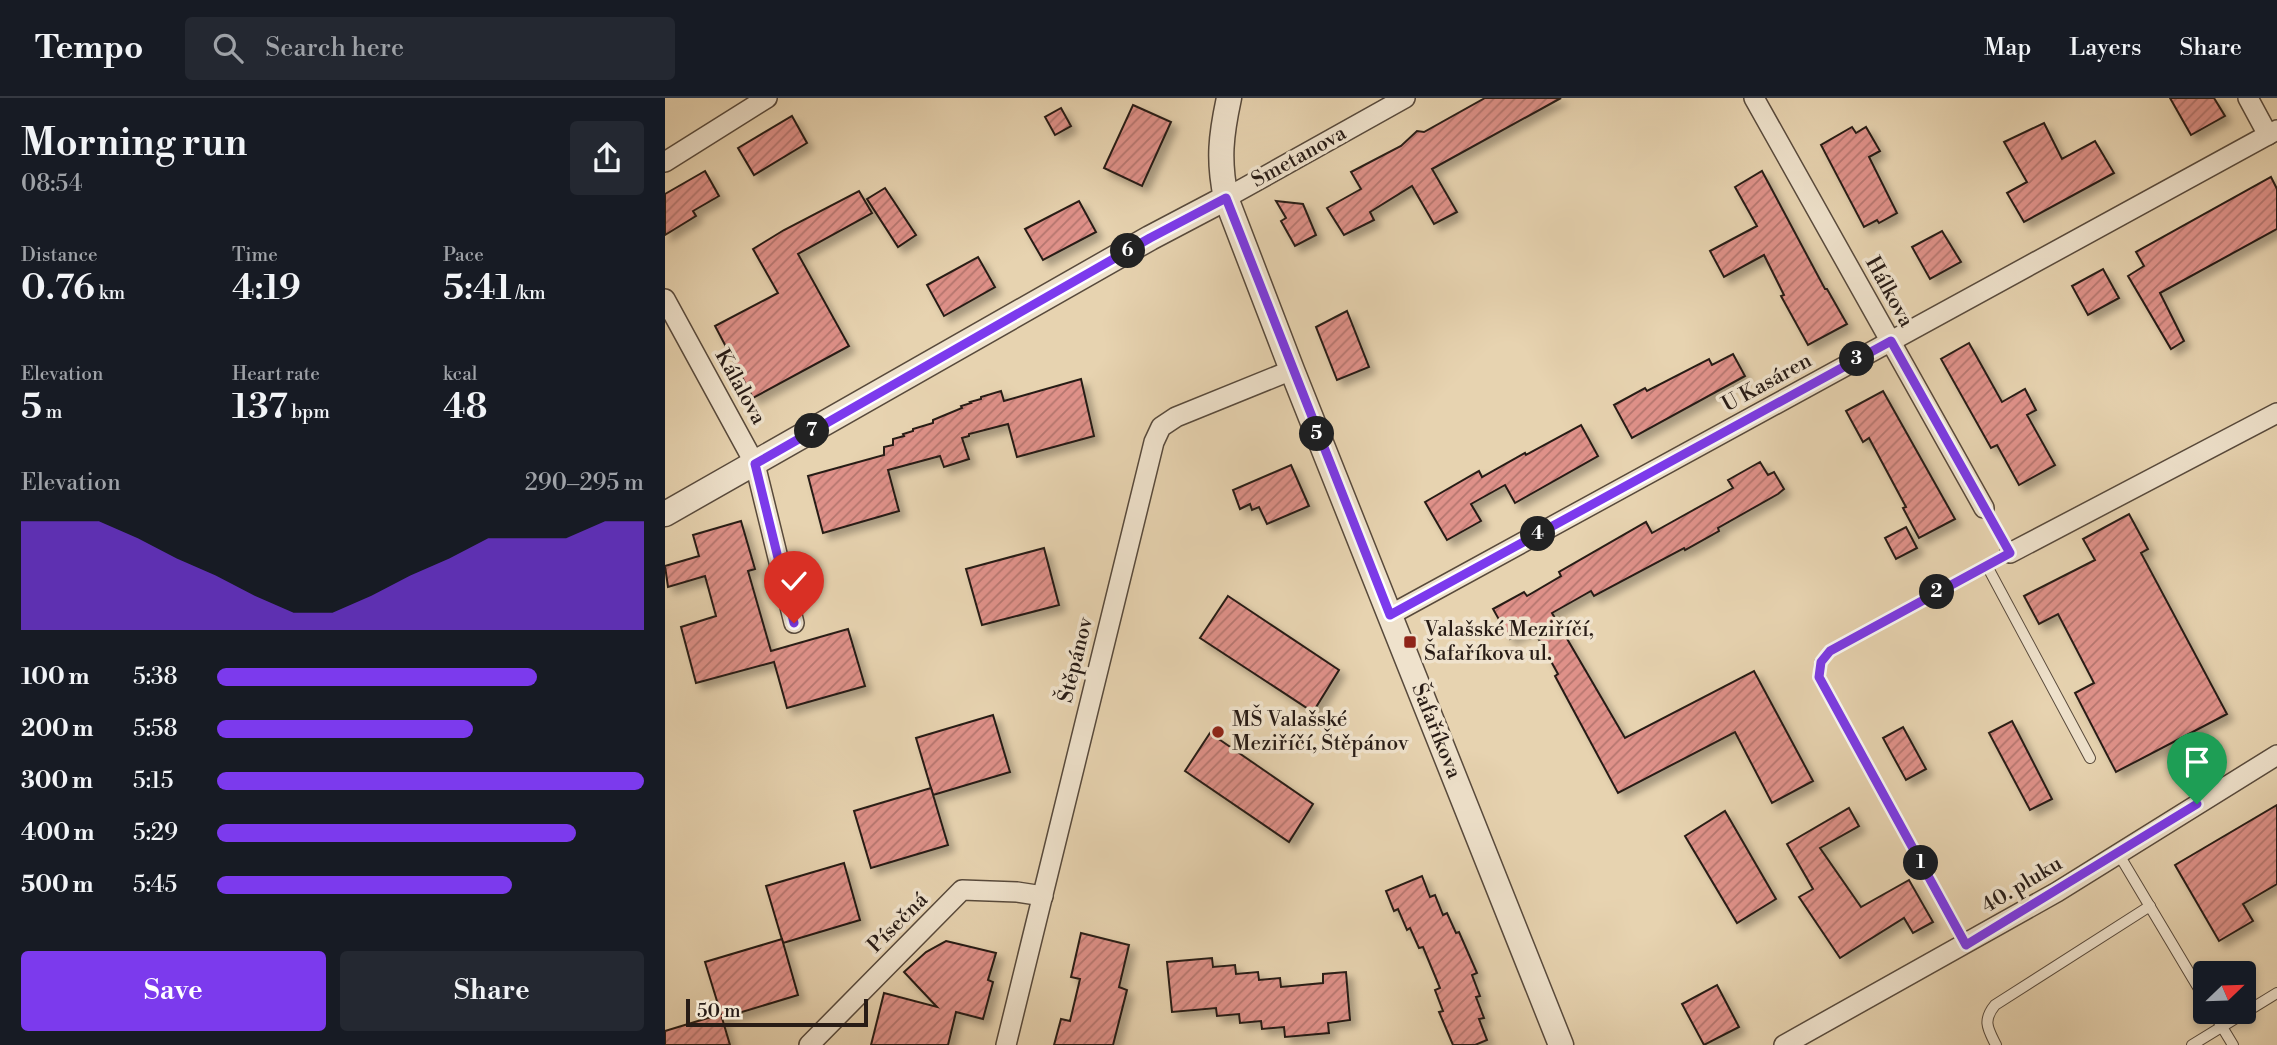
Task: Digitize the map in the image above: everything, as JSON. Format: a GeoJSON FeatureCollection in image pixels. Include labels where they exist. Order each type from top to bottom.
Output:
{"type":"FeatureCollection","features":[{"type":"Feature","properties":{"kind":"street"},"geometry":{"type":"LineString","coordinates":[[665,162],[767,98]]}},
{"type":"Feature","properties":{"kind":"street","name":"Šafaříkova"},"geometry":{"type":"LineString","coordinates":[[1229,98],[1220,144],[1226,198],[1291,370],[1561,1045]]}},
{"type":"Feature","properties":{"kind":"street","name":"Smetanova"},"geometry":{"type":"LineString","coordinates":[[665,514],[1150,238],[1405,98]]}},
{"type":"Feature","properties":{"kind":"street","name":"Hálkova"},"geometry":{"type":"LineString","coordinates":[[1754,98],[1985,508]]}},
{"type":"Feature","properties":{"kind":"street"},"geometry":{"type":"LineString","coordinates":[[2248,98],[2272,132]]}},
{"type":"Feature","properties":{"kind":"street","name":"U Kasáren"},"geometry":{"type":"LineString","coordinates":[[1390,615],[2272,132]]}},
{"type":"Feature","properties":{"kind":"street","name":"Kálalova"},"geometry":{"type":"LineString","coordinates":[[665,299],[755,464],[794,623]]}},
{"type":"Feature","properties":{"kind":"street","name":"Štěpánov"},"geometry":{"type":"LineString","coordinates":[[1006,1045],[1150,455],[1158,433],[1161,427],[1176,416],[1291,370]]}},
{"type":"Feature","properties":{"kind":"street"},"geometry":{"type":"LineString","coordinates":[[2010,553],[2277,413]]}},
{"type":"Feature","properties":{"kind":"street","name":"40. pluku"},"geometry":{"type":"LineString","coordinates":[[1784,1045],[1966,945],[2277,755]]}},
{"type":"Feature","properties":{"kind":"street","name":"Písečná"},"geometry":{"type":"LineString","coordinates":[[809,1045],[962,890],[1017,892],[1042,896]]}},
{"type":"Feature","properties":{"kind":"lane"},"geometry":{"type":"LineString","coordinates":[[1966,945],[1819,677],[1821,662],[1830,651],[2010,553],[1985,508]]}},
{"type":"Feature","properties":{"kind":"lane"},"geometry":{"type":"LineString","coordinates":[[1987,566],[2090,758]]}},
{"type":"Feature","properties":{"kind":"lane"},"geometry":{"type":"LineString","coordinates":[[2118,853],[2193,979]]}},
{"type":"Feature","properties":{"kind":"lane"},"geometry":{"type":"LineString","coordinates":[[1996,1045],[1987,1023],[1987,1014],[1995,1005],[2150,906]]}},
{"type":"Feature","properties":{"kind":"lane"},"geometry":{"type":"LineString","coordinates":[[2192,1045],[2277,993]]}},
{"type":"Feature","properties":{"kind":"lane"},"geometry":{"type":"LineString","coordinates":[[2220,1024],[2233,1045]]}},
{"type":"Feature","properties":{"kind":"building"},"geometry":{"type":"Polygon","coordinates":[[[1485,98],[1561,98],[1432,169],[1457,212],[1434,224],[1412,186],[1370,212],[1374,220],[1344,235],[1327,208],[1361,189],[1351,172],[1401,146],[1417,131],[1424,132],[1485,98]]]}},
{"type":"Feature","properties":{"kind":"building"},"geometry":{"type":"Polygon","coordinates":[[[2170,98],[2214,98],[2225,116],[2191,135],[2170,98]]]}},
{"type":"Feature","properties":{"kind":"building"},"geometry":{"type":"Polygon","coordinates":[[[1133,105],[1171,122],[1142,186],[1104,168],[1133,105]]]}},
{"type":"Feature","properties":{"kind":"building"},"geometry":{"type":"Polygon","coordinates":[[[1061,108],[1071,126],[1055,135],[1045,117],[1061,108]]]}},
{"type":"Feature","properties":{"kind":"building"},"geometry":{"type":"Polygon","coordinates":[[[792,116],[807,143],[754,175],[738,148],[792,116]]]}},
{"type":"Feature","properties":{"kind":"building"},"geometry":{"type":"Polygon","coordinates":[[[2044,123],[2062,159],[2095,141],[2114,173],[2024,222],[2007,193],[2027,182],[2004,142],[2044,123]]]}},
{"type":"Feature","properties":{"kind":"building"},"geometry":{"type":"Polygon","coordinates":[[[1852,127],[1856,133],[1866,127],[1880,151],[1869,157],[1897,213],[1879,223],[1877,220],[1864,227],[1821,145],[1852,127]]]}},
{"type":"Feature","properties":{"kind":"building"},"geometry":{"type":"Polygon","coordinates":[[[705,171],[719,196],[693,211],[696,216],[665,235],[665,194],[705,171]]]}},
{"type":"Feature","properties":{"kind":"building"},"geometry":{"type":"Polygon","coordinates":[[[1762,171],[1825,289],[1847,324],[1808,345],[1781,296],[1784,295],[1764,255],[1724,277],[1710,251],[1757,226],[1735,187],[1762,171]]]}},
{"type":"Feature","properties":{"kind":"building"},"geometry":{"type":"Polygon","coordinates":[[[2271,177],[2277,189],[2277,229],[2160,293],[2184,341],[2171,349],[2128,276],[2144,266],[2136,252],[2271,177]]]}},
{"type":"Feature","properties":{"kind":"building"},"geometry":{"type":"Polygon","coordinates":[[[885,188],[916,235],[898,247],[867,199],[885,188]]]}},
{"type":"Feature","properties":{"kind":"building"},"geometry":{"type":"Polygon","coordinates":[[[859,191],[872,213],[798,254],[849,346],[753,398],[715,326],[778,293],[753,249],[859,191]]]}},
{"type":"Feature","properties":{"kind":"building"},"geometry":{"type":"Polygon","coordinates":[[[1079,201],[1096,232],[1043,260],[1025,229],[1079,201]]]}},
{"type":"Feature","properties":{"kind":"building"},"geometry":{"type":"Polygon","coordinates":[[[1276,201],[1303,204],[1316,235],[1295,246],[1281,221],[1286,218],[1276,201]]]}},
{"type":"Feature","properties":{"kind":"building"},"geometry":{"type":"Polygon","coordinates":[[[1942,231],[1961,262],[1930,279],[1912,247],[1942,231]]]}},
{"type":"Feature","properties":{"kind":"building"},"geometry":{"type":"Polygon","coordinates":[[[978,257],[995,287],[944,316],[927,285],[978,257]]]}},
{"type":"Feature","properties":{"kind":"building"},"geometry":{"type":"Polygon","coordinates":[[[2103,269],[2119,298],[2088,315],[2072,286],[2103,269]]]}},
{"type":"Feature","properties":{"kind":"building"},"geometry":{"type":"Polygon","coordinates":[[[1347,311],[1369,367],[1337,380],[1316,327],[1347,311]]]}},
{"type":"Feature","properties":{"kind":"building"},"geometry":{"type":"Polygon","coordinates":[[[1969,343],[2002,402],[2025,389],[2036,410],[2027,415],[2055,465],[2019,485],[1997,445],[1991,448],[1941,359],[1969,343]]]}},
{"type":"Feature","properties":{"kind":"building"},"geometry":{"type":"Polygon","coordinates":[[[1733,354],[1745,376],[1632,438],[1614,405],[1709,359],[1712,365],[1733,354]]]}},
{"type":"Feature","properties":{"kind":"building"},"geometry":{"type":"Polygon","coordinates":[[[1081,379],[1094,436],[1017,457],[1008,424],[969,434],[962,438],[969,459],[944,467],[940,456],[888,470],[899,511],[823,533],[808,476],[884,455],[884,447],[893,445],[893,439],[933,423],[933,420],[981,397],[1001,391],[1004,401],[1081,379]]]}},
{"type":"Feature","properties":{"kind":"building"},"geometry":{"type":"Polygon","coordinates":[[[1883,391],[1955,519],[1919,538],[1903,508],[1906,507],[1869,438],[1863,442],[1846,411],[1883,391]]]}},
{"type":"Feature","properties":{"kind":"building"},"geometry":{"type":"Polygon","coordinates":[[[1581,425],[1598,456],[1515,503],[1505,485],[1471,504],[1481,521],[1447,540],[1425,502],[1479,471],[1482,477],[1581,425]]]}},
{"type":"Feature","properties":{"kind":"building"},"geometry":{"type":"Polygon","coordinates":[[[1760,462],[1768,475],[1774,472],[1784,489],[1778,494],[1685,550],[1684,548],[1594,596],[1591,591],[1552,613],[1625,738],[1754,671],[1813,781],[1772,803],[1735,732],[1618,793],[1555,676],[1558,674],[1532,627],[1510,639],[1493,609],[1524,592],[1527,596],[1561,576],[1559,572],[1646,522],[1652,533],[1733,488],[1728,480],[1760,462]]]}},
{"type":"Feature","properties":{"kind":"building"},"geometry":{"type":"Polygon","coordinates":[[[1291,465],[1309,506],[1267,524],[1259,507],[1252,510],[1250,504],[1240,509],[1233,490],[1291,465]]]}},
{"type":"Feature","properties":{"kind":"building"},"geometry":{"type":"Polygon","coordinates":[[[2129,514],[2148,549],[2141,553],[2227,714],[2116,772],[2075,693],[2094,683],[2058,614],[2039,624],[2024,596],[2095,560],[2083,539],[2129,514]]]}},
{"type":"Feature","properties":{"kind":"building"},"geometry":{"type":"Polygon","coordinates":[[[741,521],[755,569],[748,571],[771,651],[848,629],[865,686],[787,708],[774,662],[696,683],[681,627],[716,616],[705,576],[668,587],[665,566],[699,556],[693,535],[741,521]]]}},
{"type":"Feature","properties":{"kind":"building"},"geometry":{"type":"Polygon","coordinates":[[[1906,527],[1917,548],[1896,559],[1885,538],[1906,527]]]}},
{"type":"Feature","properties":{"kind":"building"},"geometry":{"type":"Polygon","coordinates":[[[1044,548],[1059,605],[982,625],[966,569],[1044,548]]]}},
{"type":"Feature","properties":{"kind":"building"},"geometry":{"type":"Polygon","coordinates":[[[1228,596],[1339,670],[1313,712],[1200,638],[1228,596]]]}},
{"type":"Feature","properties":{"kind":"building"},"geometry":{"type":"Polygon","coordinates":[[[993,715],[1010,772],[933,795],[916,738],[993,715]]]}},
{"type":"Feature","properties":{"kind":"building"},"geometry":{"type":"Polygon","coordinates":[[[2012,721],[2052,799],[2030,810],[1989,733],[2012,721]]]}},
{"type":"Feature","properties":{"kind":"building"},"geometry":{"type":"Polygon","coordinates":[[[1903,727],[1926,769],[1906,780],[1883,738],[1903,727]]]}},
{"type":"Feature","properties":{"kind":"building"},"geometry":{"type":"Polygon","coordinates":[[[1210,733],[1313,804],[1289,842],[1185,771],[1210,733]]]}},
{"type":"Feature","properties":{"kind":"building"},"geometry":{"type":"Polygon","coordinates":[[[931,788],[948,845],[871,868],[854,811],[931,788]]]}},
{"type":"Feature","properties":{"kind":"building"},"geometry":{"type":"Polygon","coordinates":[[[2277,805],[2277,884],[2243,904],[2253,921],[2219,941],[2175,865],[2277,805]]]}},
{"type":"Feature","properties":{"kind":"building"},"geometry":{"type":"Polygon","coordinates":[[[1849,808],[1859,826],[1820,848],[1861,907],[1909,880],[1933,922],[1913,933],[1904,918],[1840,958],[1799,897],[1813,889],[1787,844],[1849,808]]]}},
{"type":"Feature","properties":{"kind":"building"},"geometry":{"type":"Polygon","coordinates":[[[1725,811],[1776,899],[1737,923],[1685,836],[1725,811]]]}},
{"type":"Feature","properties":{"kind":"building"},"geometry":{"type":"Polygon","coordinates":[[[844,863],[860,920],[783,943],[766,886],[844,863]]]}},
{"type":"Feature","properties":{"kind":"building"},"geometry":{"type":"Polygon","coordinates":[[[1422,876],[1430,897],[1435,895],[1443,915],[1447,913],[1456,933],[1459,932],[1477,973],[1472,975],[1484,1018],[1479,1019],[1487,1040],[1475,1045],[1453,1045],[1439,1012],[1443,1011],[1435,990],[1440,988],[1423,947],[1419,948],[1410,928],[1407,930],[1398,909],[1394,911],[1386,891],[1422,876]]]}},
{"type":"Feature","properties":{"kind":"building"},"geometry":{"type":"Polygon","coordinates":[[[1081,933],[1129,945],[1119,987],[1127,990],[1113,1045],[1054,1045],[1061,1019],[1070,1021],[1080,979],[1071,977],[1081,933]]]}},
{"type":"Feature","properties":{"kind":"building"},"geometry":{"type":"Polygon","coordinates":[[[782,939],[798,995],[722,1018],[730,1045],[665,1045],[665,1031],[721,1014],[705,962],[782,939]]]}},
{"type":"Feature","properties":{"kind":"building"},"geometry":{"type":"Polygon","coordinates":[[[946,941],[996,953],[988,980],[993,982],[983,1019],[956,1012],[948,1045],[871,1045],[884,993],[937,1007],[904,972],[926,952],[946,941]]]}},
{"type":"Feature","properties":{"kind":"building"},"geometry":{"type":"Polygon","coordinates":[[[1212,958],[1213,967],[1235,965],[1236,974],[1258,972],[1259,980],[1280,978],[1281,987],[1323,983],[1323,974],[1346,972],[1350,1020],[1328,1023],[1329,1033],[1285,1037],[1284,1027],[1262,1029],[1261,1021],[1240,1023],[1239,1014],[1217,1016],[1216,1008],[1172,1012],[1167,962],[1212,958]]]}},
{"type":"Feature","properties":{"kind":"building"},"geometry":{"type":"Polygon","coordinates":[[[1717,985],[1739,1027],[1704,1045],[1682,1004],[1717,985]]]}},
{"type":"Feature","properties":{"kind":"place","name":"Valašské Meziříčí, Šafaříkova ul."},"geometry":{"type":"Point","coordinates":[1410,642]}},
{"type":"Feature","properties":{"kind":"place","name":"MŠ Valašské Meziříčí, Štěpánov"},"geometry":{"type":"Point","coordinates":[1218,732]}},
{"type":"Feature","properties":{"kind":"route"},"geometry":{"type":"LineString","coordinates":[[794,623],[755,464],[1150,238],[1226,198],[1291,370],[1390,615],[1891,341],[2010,553],[1830,651],[1821,662],[1819,677],[1966,945],[2197,804]]}}]}
